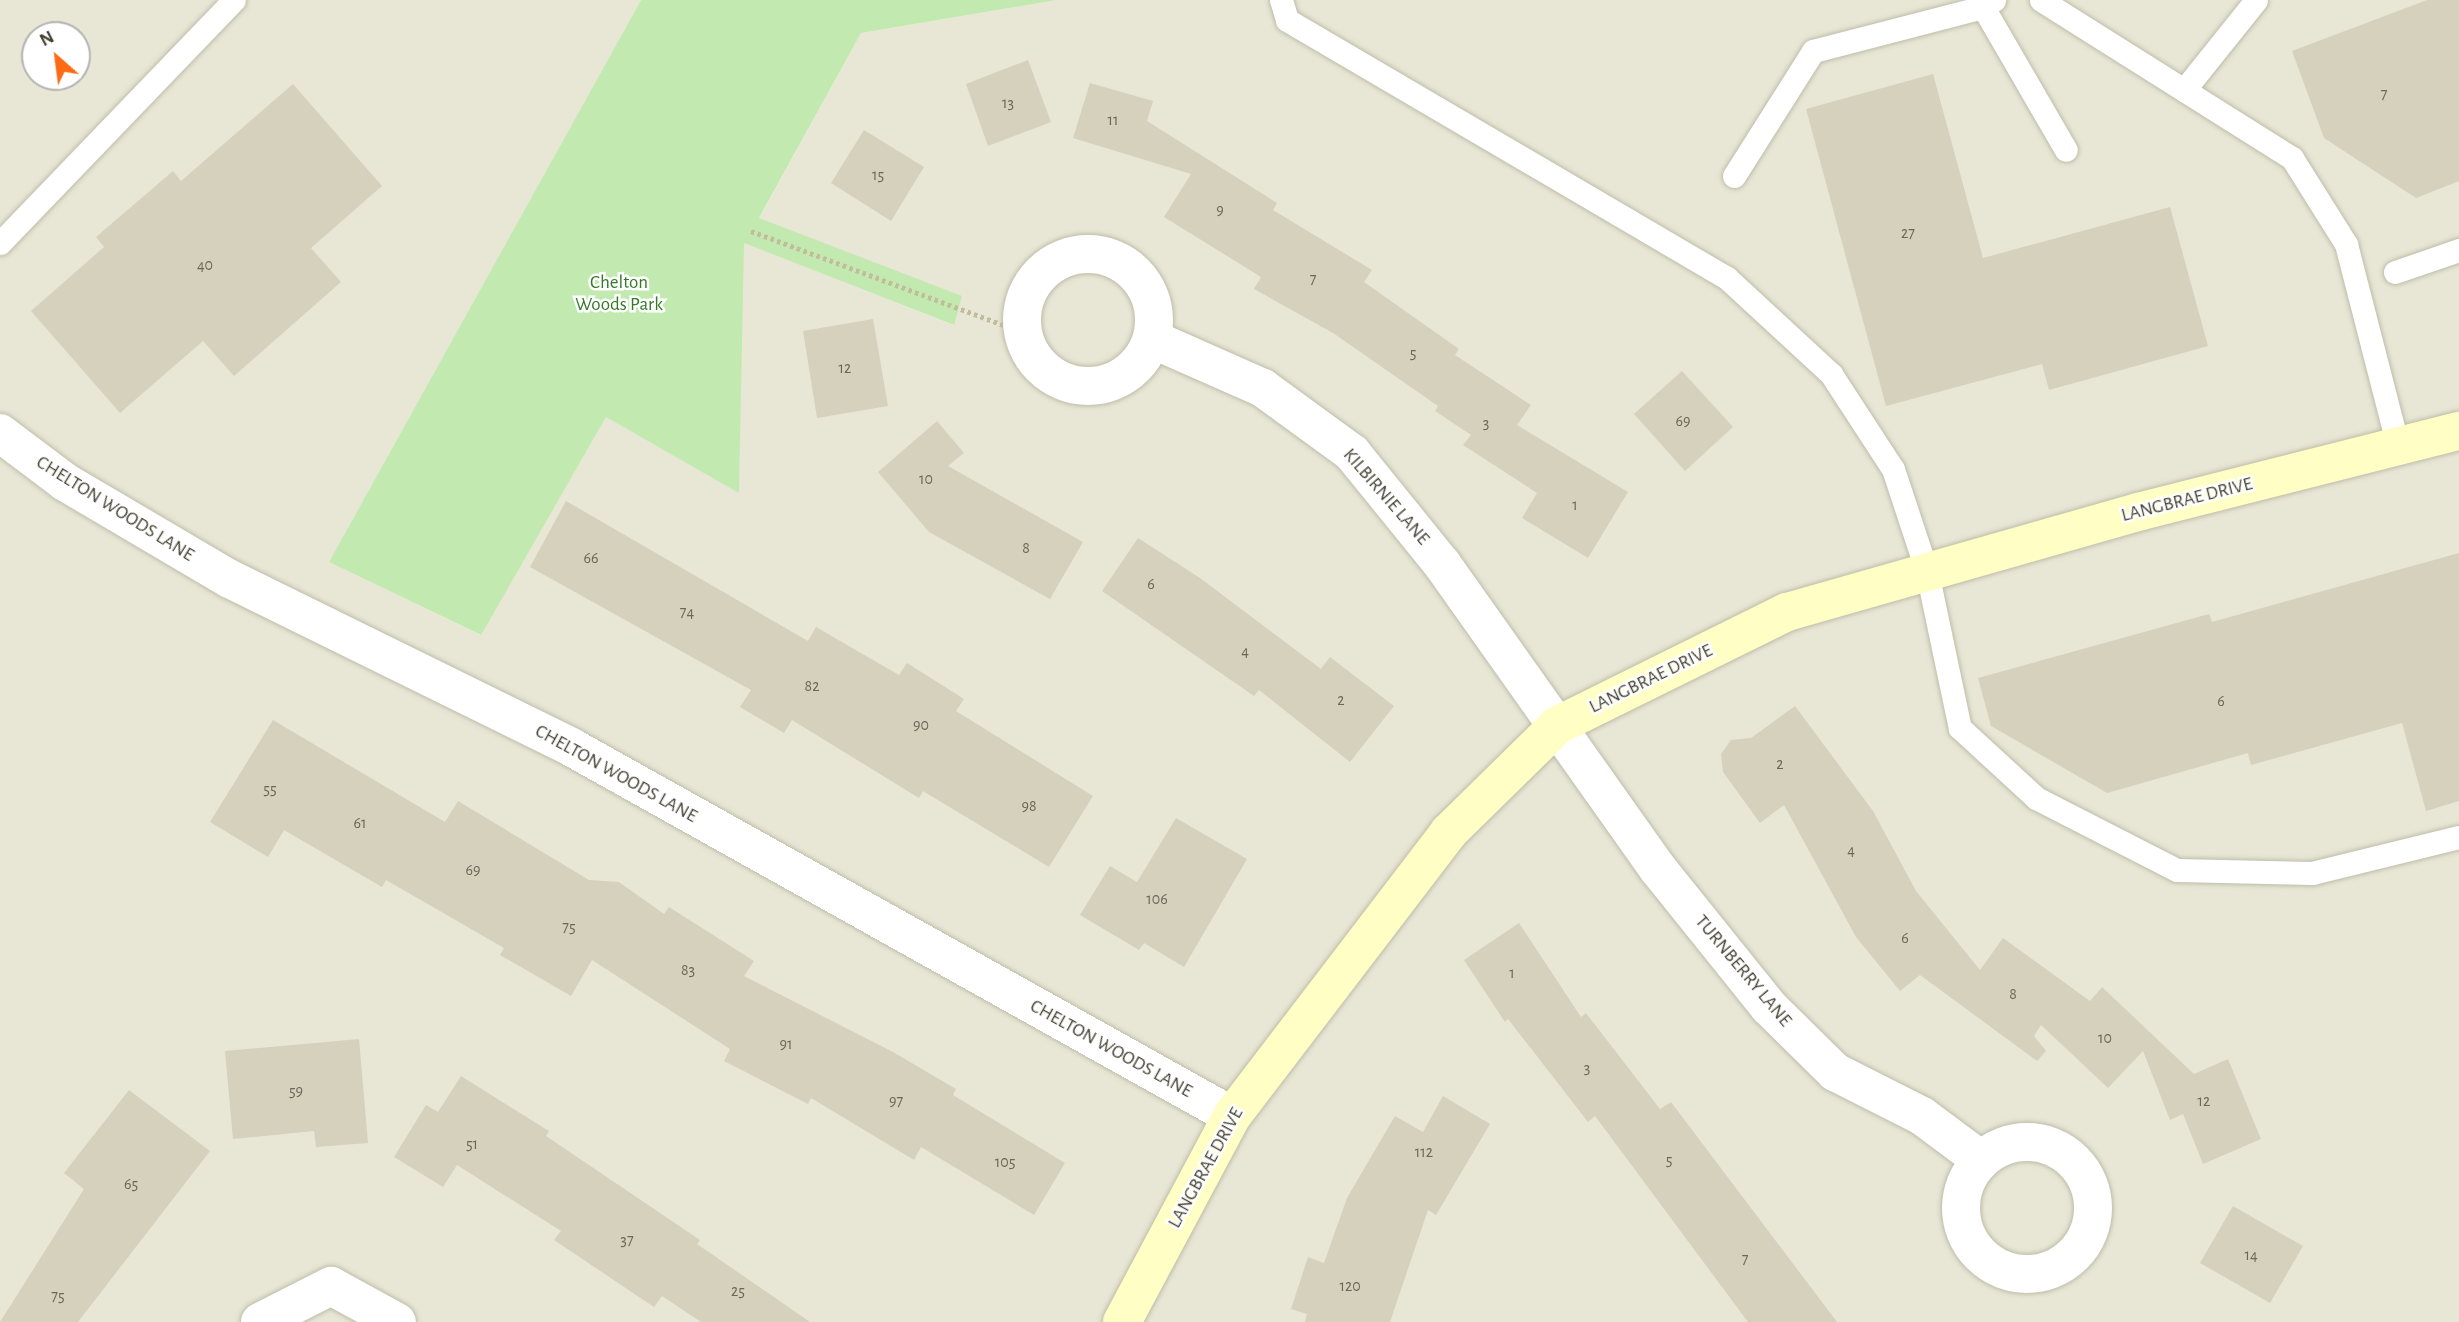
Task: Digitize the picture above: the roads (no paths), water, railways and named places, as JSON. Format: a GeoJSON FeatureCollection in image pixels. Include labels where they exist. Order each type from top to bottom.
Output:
{"type":"FeatureCollection","features":[{"type":"Feature","properties":{"kind":"street"},"geometry":{"type":"LineString","coordinates":[[1084,253],[1105,256],[1140,278],[1155,317],[1152,339],[1126,375],[1085,387],[1043,370],[1022,332],[1021,311],[1029,288],[1044,269],[1064,258],[1084,253]]}},
{"type":"Feature","properties":{"kind":"street","name":"KILBIRNIE LANE"},"geometry":{"type":"LineString","coordinates":[[1152,339],[1263,388],[1352,453],[1442,564],[1558,725]]}},
{"type":"Feature","properties":{"kind":"street","name":"LANGBRAE DRIVE"},"geometry":{"type":"LineString","coordinates":[[1122,1322],[1232,1116],[1450,832],[1558,725],[1787,611],[2138,512],[2459,431]]}},
{"type":"Feature","properties":{"kind":"street","name":"CHELTON WOODS LANE"},"geometry":{"type":"LineString","coordinates":[[0,433],[65,482],[230,579],[571,747],[1232,1116]]}},
{"type":"Feature","properties":{"kind":"street","name":"TURNBERRY LANE"},"geometry":{"type":"LineString","coordinates":[[1558,725],[1658,869],[1769,1007],[1835,1072],[1922,1116],[1981,1160]]}},
{"type":"Feature","properties":{"kind":"street"},"geometry":{"type":"LineString","coordinates":[[260,1322],[331,1286],[397,1322]]}},
{"type":"Feature","properties":{"kind":"lane"},"geometry":{"type":"LineString","coordinates":[[0,243],[234,0]]}},
{"type":"Feature","properties":{"kind":"lane"},"geometry":{"type":"LineString","coordinates":[[1281,0],[1287,20],[1727,278],[1831,374],[1892,469],[1927,572],[1960,728],[2036,799],[2177,870],[2312,873],[2459,837]]}},
{"type":"Feature","properties":{"kind":"lane"},"geometry":{"type":"LineString","coordinates":[[2041,0],[2291,158],[2346,244],[2398,446]]}},
{"type":"Feature","properties":{"kind":"lane"},"geometry":{"type":"LineString","coordinates":[[2184,90],[2256,0]]}},
{"type":"Feature","properties":{"kind":"lane"},"geometry":{"type":"LineString","coordinates":[[1734,176],[1813,51],[1989,4],[2066,150]]}},
{"type":"Feature","properties":{"kind":"lane"},"geometry":{"type":"LineString","coordinates":[[2395,272],[2459,250]]}},
{"type":"Feature","properties":{"kind":"park label","name":"Chelton Woods Park"},"geometry":{"type":"Point","coordinates":[619,294]}}]}
